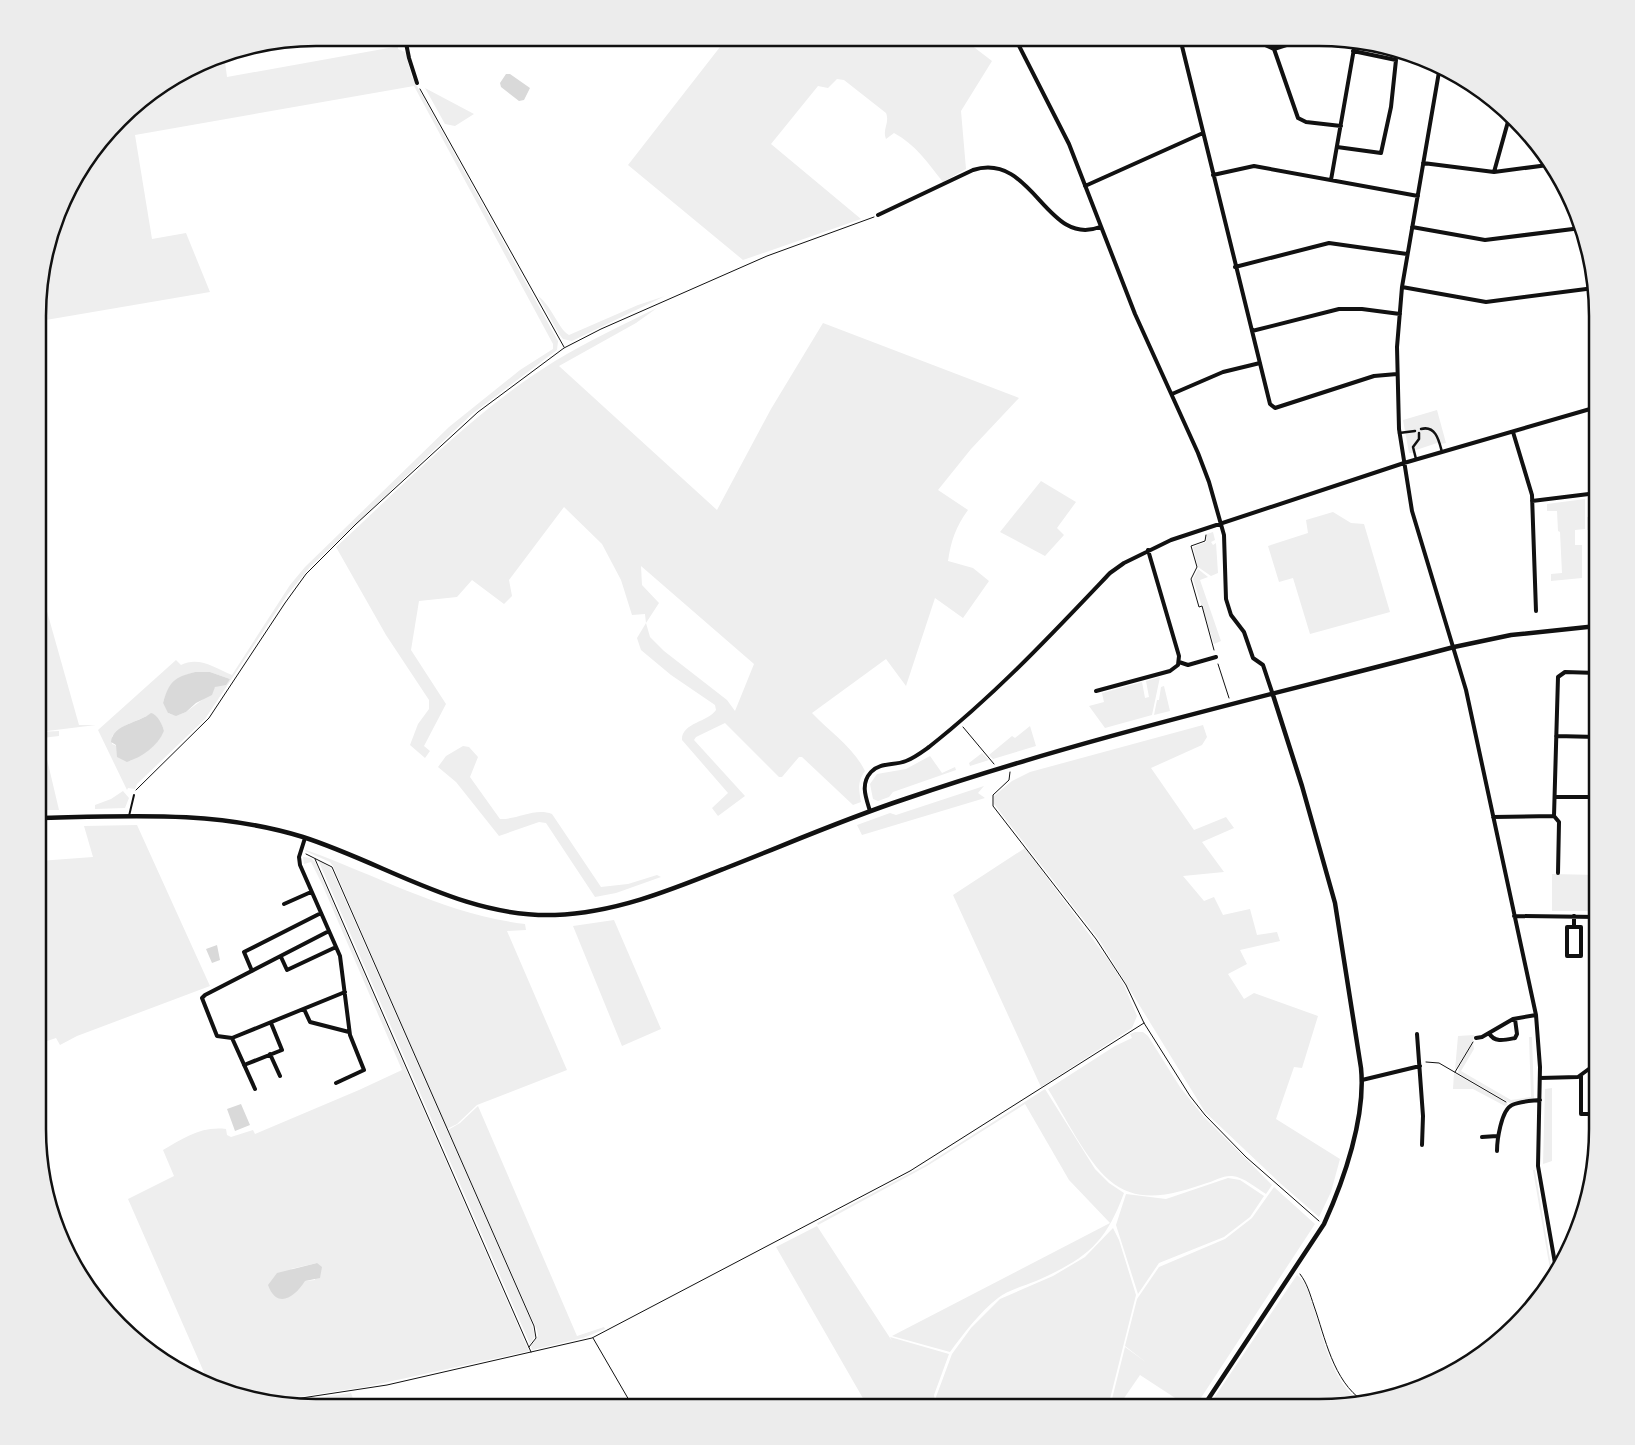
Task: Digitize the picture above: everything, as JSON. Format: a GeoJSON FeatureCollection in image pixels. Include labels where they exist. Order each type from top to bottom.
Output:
{"type":"FeatureCollection","features":[{"type":"Feature","properties":{"kind":"street"},"geometry":{"type":"LineString","coordinates":[[407,46],[417,83]]}},
{"type":"Feature","properties":{"kind":"street"},"geometry":{"type":"LineString","coordinates":[[1020,46],[1069,144],[1135,314],[1172,394],[1209,482],[1221,523],[1226,599],[1231,615],[1244,632],[1253,658],[1263,666],[1302,786],[1335,903],[1362,1080],[1358,1116],[1347,1160],[1335,1200],[1324,1224],[1208,1399]]}},
{"type":"Feature","properties":{"kind":"street"},"geometry":{"type":"LineString","coordinates":[[1182,46],[1270,404],[1275,408],[1374,376],[1397,374]]}},
{"type":"Feature","properties":{"kind":"street"},"geometry":{"type":"LineString","coordinates":[[1267,46],[1274,50],[1298,118],[1306,122],[1341,126]]}},
{"type":"Feature","properties":{"kind":"street"},"geometry":{"type":"LineString","coordinates":[[1274,50],[1285,46]]}},
{"type":"Feature","properties":{"kind":"street"},"geometry":{"type":"LineString","coordinates":[[1331,180],[1353,51],[1396,60],[1398,64],[1391,107],[1380,153],[1337,147]]}},
{"type":"Feature","properties":{"kind":"street"},"geometry":{"type":"LineString","coordinates":[[1439,74],[1402,287],[1397,374],[1399,433],[1412,512],[1466,690],[1536,1015],[1540,1078],[1538,1166],[1555,1261]]}},
{"type":"Feature","properties":{"kind":"street"},"geometry":{"type":"LineString","coordinates":[[1494,172],[1508,123]]}},
{"type":"Feature","properties":{"kind":"street"},"geometry":{"type":"LineString","coordinates":[[1085,186],[1203,133]]}},
{"type":"Feature","properties":{"kind":"street"},"geometry":{"type":"LineString","coordinates":[[1423,163],[1494,172],[1543,166]]}},
{"type":"Feature","properties":{"kind":"street"},"geometry":{"type":"LineString","coordinates":[[1213,175],[1254,166],[1418,196]]}},
{"type":"Feature","properties":{"kind":"street"},"geometry":{"type":"LineString","coordinates":[[878,216],[973,170],[986,168],[1003,170],[1016,176],[1069,226],[1085,230],[1100,227]]}},
{"type":"Feature","properties":{"kind":"street"},"geometry":{"type":"LineString","coordinates":[[1412,227],[1485,240],[1574,229]]}},
{"type":"Feature","properties":{"kind":"street"},"geometry":{"type":"LineString","coordinates":[[1235,267],[1326,244],[1407,254]]}},
{"type":"Feature","properties":{"kind":"street"},"geometry":{"type":"LineString","coordinates":[[1402,287],[1484,302],[1587,289]]}},
{"type":"Feature","properties":{"kind":"street"},"geometry":{"type":"LineString","coordinates":[[1252,331],[1339,309],[1362,309],[1400,314]]}},
{"type":"Feature","properties":{"kind":"street"},"geometry":{"type":"LineString","coordinates":[[1172,394],[1223,372],[1260,363]]}},
{"type":"Feature","properties":{"kind":"street"},"geometry":{"type":"LineString","coordinates":[[870,812],[864,788],[866,778],[872,770],[881,765],[906,761],[916,756],[959,722],[1026,662],[1110,573],[1148,550],[1221,523],[1416,459],[1589,409]]}},
{"type":"Feature","properties":{"kind":"street"},"geometry":{"type":"LineString","coordinates":[[1421,429],[1427,428],[1434,432],[1442,452]]}},
{"type":"Feature","properties":{"kind":"street"},"geometry":{"type":"LineString","coordinates":[[1399,433],[1415,431]]}},
{"type":"Feature","properties":{"kind":"street"},"geometry":{"type":"LineString","coordinates":[[1513,432],[1531,490],[1536,611]]}},
{"type":"Feature","properties":{"kind":"street"},"geometry":{"type":"LineString","coordinates":[[1416,459],[1413,447],[1419,439],[1419,433]]}},
{"type":"Feature","properties":{"kind":"street"},"geometry":{"type":"LineString","coordinates":[[1532,501],[1589,494]]}},
{"type":"Feature","properties":{"kind":"street"},"geometry":{"type":"LineString","coordinates":[[1096,691],[1170,671],[1176,667],[1178,662],[1179,656],[1148,550]]}},
{"type":"Feature","properties":{"kind":"street"},"geometry":{"type":"LineString","coordinates":[[46,818],[172,815],[229,820],[305,838],[467,902],[522,914],[568,914],[625,904],[677,888],[870,812],[998,768],[1454,647],[1511,635],[1589,627]]}},
{"type":"Feature","properties":{"kind":"street"},"geometry":{"type":"LineString","coordinates":[[1178,662],[1188,664],[1216,657]]}},
{"type":"Feature","properties":{"kind":"street"},"geometry":{"type":"LineString","coordinates":[[1558,873],[1559,822],[1554,816],[1558,677],[1565,672],[1589,673]]}},
{"type":"Feature","properties":{"kind":"street"},"geometry":{"type":"LineString","coordinates":[[1556,736],[1589,737]]}},
{"type":"Feature","properties":{"kind":"street"},"geometry":{"type":"LineString","coordinates":[[1556,797],[1589,797]]}},
{"type":"Feature","properties":{"kind":"street"},"geometry":{"type":"LineString","coordinates":[[1493,817],[1554,816]]}},
{"type":"Feature","properties":{"kind":"street"},"geometry":{"type":"LineString","coordinates":[[305,838],[300,865],[341,958],[350,1032],[364,1070],[336,1082]]}},
{"type":"Feature","properties":{"kind":"street"},"geometry":{"type":"LineString","coordinates":[[284,904],[311,892]]}},
{"type":"Feature","properties":{"kind":"street"},"geometry":{"type":"LineString","coordinates":[[252,971],[244,952],[320,912]]}},
{"type":"Feature","properties":{"kind":"street"},"geometry":{"type":"LineString","coordinates":[[1514,916],[1589,916]]}},
{"type":"Feature","properties":{"kind":"street"},"geometry":{"type":"LineString","coordinates":[[1574,916],[1574,927]]}},
{"type":"Feature","properties":{"kind":"street"},"geometry":{"type":"LineString","coordinates":[[1567,927],[1574,927],[1581,927],[1581,956],[1567,956],[1567,927]]}},
{"type":"Feature","properties":{"kind":"street"},"geometry":{"type":"LineString","coordinates":[[329,931],[202,998],[217,1036],[232,1038],[345,992]]}},
{"type":"Feature","properties":{"kind":"street"},"geometry":{"type":"LineString","coordinates":[[281,957],[287,970],[336,947]]}},
{"type":"Feature","properties":{"kind":"street"},"geometry":{"type":"LineString","coordinates":[[304,1009],[310,1022],[350,1032]]}},
{"type":"Feature","properties":{"kind":"street"},"geometry":{"type":"LineString","coordinates":[[1476,1038],[1515,1019],[1536,1015]]}},
{"type":"Feature","properties":{"kind":"street"},"geometry":{"type":"LineString","coordinates":[[1489,1033],[1494,1039],[1498,1040],[1514,1038],[1518,1034],[1515,1019]]}},
{"type":"Feature","properties":{"kind":"street"},"geometry":{"type":"LineString","coordinates":[[244,1065],[282,1050],[271,1022]]}},
{"type":"Feature","properties":{"kind":"street"},"geometry":{"type":"LineString","coordinates":[[1417,1034],[1420,1066],[1422,1145]]}},
{"type":"Feature","properties":{"kind":"street"},"geometry":{"type":"LineString","coordinates":[[232,1038],[255,1090]]}},
{"type":"Feature","properties":{"kind":"street"},"geometry":{"type":"LineString","coordinates":[[270,1054],[280,1076]]}},
{"type":"Feature","properties":{"kind":"street"},"geometry":{"type":"LineString","coordinates":[[1362,1080],[1420,1066]]}},
{"type":"Feature","properties":{"kind":"street"},"geometry":{"type":"LineString","coordinates":[[1540,1078],[1581,1076],[1589,1070]]}},
{"type":"Feature","properties":{"kind":"street"},"geometry":{"type":"LineString","coordinates":[[1581,1076],[1581,1114],[1589,1114]]}},
{"type":"Feature","properties":{"kind":"street"},"geometry":{"type":"LineString","coordinates":[[1497,1151],[1497,1136],[1507,1109],[1512,1105],[1540,1100]]}},
{"type":"Feature","properties":{"kind":"street"},"geometry":{"type":"LineString","coordinates":[[1482,1137],[1497,1136]]}},
{"type":"Feature","properties":{"kind":"lane"},"geometry":{"type":"LineString","coordinates":[[129,816],[134,795]]}},
{"type":"Feature","properties":{"kind":"path"},"geometry":{"type":"LineString","coordinates":[[417,83],[564,348]]}},
{"type":"Feature","properties":{"kind":"path"},"geometry":{"type":"LineString","coordinates":[[134,795],[140,784],[187,742],[209,718],[306,574],[448,438],[478,412],[564,348],[601,329],[706,281],[767,256],[878,216]]}},
{"type":"Feature","properties":{"kind":"path"},"geometry":{"type":"LineString","coordinates":[[1204,529],[1207,538],[1205,541],[1191,546],[1197,567],[1191,579],[1199,607],[1202,606],[1231,706]]}},
{"type":"Feature","properties":{"kind":"path"},"geometry":{"type":"LineString","coordinates":[[959,722],[998,768]]}},
{"type":"Feature","properties":{"kind":"path"},"geometry":{"type":"LineString","coordinates":[[1008,766],[1011,777],[993,795],[993,806],[1096,939],[1126,985],[1144,1023],[1176,1076],[1205,1115],[1274,1184],[1324,1224]]}},
{"type":"Feature","properties":{"kind":"path"},"geometry":{"type":"LineString","coordinates":[[301,852],[332,867],[534,1326],[536,1338],[529,1346]]}},
{"type":"Feature","properties":{"kind":"path"},"geometry":{"type":"LineString","coordinates":[[312,857],[320,867],[532,1353]]}},
{"type":"Feature","properties":{"kind":"path"},"geometry":{"type":"LineString","coordinates":[[301,1398],[387,1385],[592,1338],[918,1167],[1144,1023]]}},
{"type":"Feature","properties":{"kind":"path"},"geometry":{"type":"LineString","coordinates":[[1454,1072],[1476,1038]]}},
{"type":"Feature","properties":{"kind":"path"},"geometry":{"type":"LineString","coordinates":[[1420,1066],[1422,1063],[1435,1061],[1512,1105]]}},
{"type":"Feature","properties":{"kind":"path"},"geometry":{"type":"LineString","coordinates":[[1293,1270],[1300,1275],[1309,1290],[1338,1370],[1348,1388],[1357,1396]]}},
{"type":"Feature","properties":{"kind":"path"},"geometry":{"type":"LineString","coordinates":[[592,1338],[628,1399]]}},
{"type":"Feature","properties":{"kind":"shaded area"},"geometry":{"type":"Polygon","coordinates":[[[398,46],[398,49],[405,52],[412,77],[558,341],[557,350],[472,414],[310,567],[288,594],[205,719],[137,784],[135,789],[128,788],[127,790],[98,730],[176,660],[181,665],[201,662],[232,675],[290,585],[305,567],[449,427],[520,370],[553,349],[553,344],[414,86],[135,135],[152,239],[186,233],[210,292],[46,320],[51,264],[55,247],[74,197],[102,152],[138,113],[181,82],[225,63],[227,77],[398,46]],[[195,672],[183,676],[174,682],[163,703],[169,714],[178,715],[186,712],[206,697],[215,687],[230,679],[210,672],[195,672]],[[147,716],[126,725],[112,736],[112,744],[117,746],[117,756],[130,761],[145,753],[154,745],[164,731],[160,722],[147,716]]]}},
{"type":"Feature","properties":{"kind":"shaded area"},"geometry":{"type":"Polygon","coordinates":[[[721,46],[972,46],[992,61],[961,111],[966,169],[943,182],[921,154],[902,137],[894,133],[886,139],[886,113],[844,80],[837,79],[828,88],[818,86],[771,144],[861,219],[743,260],[628,165],[721,46]]]}},
{"type":"Feature","properties":{"kind":"shaded area"},"geometry":{"type":"Polygon","coordinates":[[[506,74],[510,74],[530,88],[524,100],[519,101],[501,87],[500,83],[506,74]]]}},
{"type":"Feature","properties":{"kind":"shaded area"},"geometry":{"type":"Polygon","coordinates":[[[425,88],[474,114],[455,126],[445,124],[425,88]]]}},
{"type":"Feature","properties":{"kind":"shaded area"},"geometry":{"type":"Polygon","coordinates":[[[538,296],[569,335],[638,305],[665,296],[572,341],[563,339],[559,334],[538,296]]]}},
{"type":"Feature","properties":{"kind":"shaded area"},"geometry":{"type":"Polygon","coordinates":[[[657,308],[636,323],[559,366],[717,510],[771,409],[823,323],[1019,398],[971,449],[938,490],[968,510],[955,534],[948,561],[973,568],[989,581],[963,618],[935,598],[906,686],[886,659],[812,713],[855,755],[865,771],[860,782],[861,802],[853,805],[802,757],[799,757],[782,777],[779,777],[725,723],[696,737],[694,740],[745,796],[718,816],[712,808],[728,793],[682,740],[683,734],[690,726],[716,710],[715,705],[671,675],[641,650],[637,638],[646,623],[645,614],[632,615],[621,580],[602,544],[564,507],[509,580],[512,596],[504,604],[472,580],[457,597],[419,601],[411,650],[446,704],[424,746],[430,751],[425,758],[410,745],[418,724],[429,709],[429,700],[386,635],[336,547],[441,449],[496,402],[555,361],[657,308]],[[641,566],[642,585],[659,603],[646,623],[650,637],[664,651],[727,700],[735,711],[754,664],[641,566]]]}},
{"type":"Feature","properties":{"kind":"shaded area"},"geometry":{"type":"Polygon","coordinates":[[[1437,410],[1446,443],[1441,444],[1440,442],[1409,453],[1403,420],[1437,410]]]}},
{"type":"Feature","properties":{"kind":"shaded area"},"geometry":{"type":"Polygon","coordinates":[[[1041,481],[1076,502],[1057,528],[1064,535],[1045,556],[1000,532],[1041,481]]]}},
{"type":"Feature","properties":{"kind":"shaded area"},"geometry":{"type":"Polygon","coordinates":[[[1585,499],[1585,529],[1575,530],[1575,545],[1582,545],[1582,578],[1551,581],[1551,574],[1562,573],[1560,532],[1558,531],[1557,511],[1547,511],[1547,504],[1585,499]]]}},
{"type":"Feature","properties":{"kind":"shaded area"},"geometry":{"type":"Polygon","coordinates":[[[1333,512],[1351,523],[1364,524],[1390,612],[1310,634],[1293,578],[1279,582],[1268,546],[1308,533],[1306,520],[1333,512]]]}},
{"type":"Feature","properties":{"kind":"shaded area"},"geometry":{"type":"Polygon","coordinates":[[[1587,517],[1589,517],[1589,530],[1587,530],[1587,517]]]}},
{"type":"Feature","properties":{"kind":"shaded area"},"geometry":{"type":"Polygon","coordinates":[[[1213,532],[1215,540],[1211,542],[1213,545],[1216,543],[1218,573],[1211,576],[1198,567],[1193,547],[1206,542],[1207,534],[1213,532]]]}},
{"type":"Feature","properties":{"kind":"shaded area"},"geometry":{"type":"Polygon","coordinates":[[[1198,569],[1208,577],[1200,580],[1221,641],[1214,644],[1193,579],[1198,569]]]}},
{"type":"Feature","properties":{"kind":"shaded area"},"geometry":{"type":"Polygon","coordinates":[[[46,608],[79,725],[96,725],[46,731],[46,608]]]}},
{"type":"Feature","properties":{"kind":"shaded area"},"geometry":{"type":"Polygon","coordinates":[[[195,672],[210,672],[230,679],[226,685],[215,687],[212,695],[196,703],[186,712],[176,716],[168,713],[163,703],[170,685],[177,678],[195,672]]]}},
{"type":"Feature","properties":{"kind":"shaded area"},"geometry":{"type":"Polygon","coordinates":[[[1160,677],[1152,715],[1105,728],[1089,706],[1104,702],[1102,693],[1142,682],[1145,698],[1149,697],[1146,681],[1160,677]]]}},
{"type":"Feature","properties":{"kind":"shaded area"},"geometry":{"type":"Polygon","coordinates":[[[1164,686],[1170,711],[1154,715],[1161,687],[1164,686]]]}},
{"type":"Feature","properties":{"kind":"shaded area"},"geometry":{"type":"Polygon","coordinates":[[[151,713],[159,720],[164,731],[158,741],[144,754],[127,762],[117,757],[116,745],[111,742],[116,731],[151,713]]]}},
{"type":"Feature","properties":{"kind":"shaded area"},"geometry":{"type":"Polygon","coordinates":[[[1203,725],[1207,737],[1202,745],[1151,768],[1194,830],[1226,817],[1234,828],[1202,842],[1224,872],[1183,876],[1204,901],[1214,897],[1223,915],[1250,909],[1257,935],[1277,932],[1280,941],[1240,950],[1247,964],[1228,974],[1244,999],[1254,993],[1318,1016],[1302,1068],[1294,1067],[1276,1119],[1340,1159],[1331,1192],[1319,1217],[1205,1112],[1100,941],[994,804],[994,796],[1012,781],[1030,772],[1203,725]]]}},
{"type":"Feature","properties":{"kind":"shaded area"},"geometry":{"type":"Polygon","coordinates":[[[1030,726],[1036,746],[993,759],[989,755],[1012,736],[1015,738],[1030,726]]]}},
{"type":"Feature","properties":{"kind":"shaded area"},"geometry":{"type":"Polygon","coordinates":[[[59,731],[59,736],[46,738],[46,732],[59,731]]]}},
{"type":"Feature","properties":{"kind":"shaded area"},"geometry":{"type":"Polygon","coordinates":[[[463,746],[469,747],[478,757],[470,777],[500,819],[539,812],[552,814],[601,887],[628,884],[657,875],[661,877],[616,893],[595,897],[546,823],[539,822],[499,836],[456,782],[438,767],[446,756],[463,746]]]}},
{"type":"Feature","properties":{"kind":"shaded area"},"geometry":{"type":"Polygon","coordinates":[[[982,753],[989,760],[970,766],[969,763],[982,753]]]}},
{"type":"Feature","properties":{"kind":"shaded area"},"geometry":{"type":"Polygon","coordinates":[[[46,755],[59,810],[46,810],[46,755]]]}},
{"type":"Feature","properties":{"kind":"shaded area"},"geometry":{"type":"Polygon","coordinates":[[[930,756],[942,773],[955,767],[956,770],[893,792],[889,797],[878,801],[873,799],[870,784],[877,774],[906,769],[930,756]]]}},
{"type":"Feature","properties":{"kind":"shaded area"},"geometry":{"type":"Polygon","coordinates":[[[984,786],[978,793],[985,798],[862,835],[857,825],[890,813],[896,815],[984,786]]]}},
{"type":"Feature","properties":{"kind":"shaded area"},"geometry":{"type":"Polygon","coordinates":[[[123,791],[129,798],[125,808],[95,809],[95,805],[111,799],[123,791]]]}},
{"type":"Feature","properties":{"kind":"shaded area"},"geometry":{"type":"Polygon","coordinates":[[[137,825],[210,986],[77,1036],[60,1045],[56,1038],[46,1041],[46,860],[93,857],[84,826],[137,825]]]}},
{"type":"Feature","properties":{"kind":"shaded area"},"geometry":{"type":"Polygon","coordinates":[[[1025,848],[1112,965],[1124,985],[1137,1016],[1132,1028],[1041,1087],[953,895],[1025,848]]]}},
{"type":"Feature","properties":{"kind":"shaded area"},"geometry":{"type":"Polygon","coordinates":[[[306,850],[440,903],[496,919],[525,924],[526,930],[507,931],[567,1070],[477,1105],[457,1124],[447,1129],[333,866],[330,862],[306,850]]]}},
{"type":"Feature","properties":{"kind":"shaded area"},"geometry":{"type":"Polygon","coordinates":[[[303,857],[311,858],[315,862],[529,1351],[365,1387],[294,1397],[247,1390],[205,1374],[128,1199],[174,1176],[163,1150],[186,1137],[209,1129],[226,1129],[227,1135],[231,1137],[253,1130],[255,1134],[402,1070],[311,862],[304,864],[303,857]],[[317,1263],[291,1269],[305,1281],[315,1280],[317,1263]]]}},
{"type":"Feature","properties":{"kind":"shaded area"},"geometry":{"type":"Polygon","coordinates":[[[318,860],[331,868],[531,1321],[535,1336],[530,1344],[318,860]]]}},
{"type":"Feature","properties":{"kind":"shaded area"},"geometry":{"type":"Polygon","coordinates":[[[1552,874],[1589,875],[1589,911],[1552,911],[1552,874]]]}},
{"type":"Feature","properties":{"kind":"shaded area"},"geometry":{"type":"Polygon","coordinates":[[[614,920],[661,1029],[622,1046],[573,926],[614,920]]]}},
{"type":"Feature","properties":{"kind":"shaded area"},"geometry":{"type":"Polygon","coordinates":[[[217,945],[220,960],[212,963],[206,949],[217,945]]]}},
{"type":"Feature","properties":{"kind":"shaded area"},"geometry":{"type":"Polygon","coordinates":[[[1143,1032],[1148,1036],[1180,1087],[1204,1117],[1272,1185],[1266,1194],[1241,1178],[1229,1176],[1169,1194],[1144,1195],[1120,1188],[1100,1171],[1076,1137],[1048,1089],[1115,1046],[1132,1038],[1130,1034],[1143,1032]]]}},
{"type":"Feature","properties":{"kind":"shaded area"},"geometry":{"type":"Polygon","coordinates":[[[1474,1035],[1473,1041],[1455,1070],[1458,1036],[1474,1035]]]}},
{"type":"Feature","properties":{"kind":"shaded area"},"geometry":{"type":"Polygon","coordinates":[[[1529,1037],[1532,1037],[1534,1099],[1510,1103],[1458,1073],[1459,1067],[1473,1043],[1474,1049],[1461,1071],[1511,1100],[1531,1097],[1529,1037]]]}},
{"type":"Feature","properties":{"kind":"shaded area"},"geometry":{"type":"Polygon","coordinates":[[[1454,1073],[1508,1104],[1505,1106],[1473,1089],[1453,1089],[1454,1073]]]}},
{"type":"Feature","properties":{"kind":"shaded area"},"geometry":{"type":"Polygon","coordinates":[[[1552,1088],[1552,1161],[1543,1164],[1545,1089],[1552,1088]]]}},
{"type":"Feature","properties":{"kind":"shaded area"},"geometry":{"type":"Polygon","coordinates":[[[1045,1089],[1095,1169],[1109,1183],[1124,1193],[1109,1226],[1091,1248],[1068,1265],[1036,1281],[1011,1290],[998,1298],[978,1317],[950,1352],[892,1336],[1110,1223],[1069,1180],[1025,1104],[927,1166],[818,1225],[817,1223],[927,1164],[1045,1089]]]}},
{"type":"Feature","properties":{"kind":"shaded area"},"geometry":{"type":"Polygon","coordinates":[[[241,1104],[250,1125],[235,1131],[227,1109],[241,1104]]]}},
{"type":"Feature","properties":{"kind":"shaded area"},"geometry":{"type":"Polygon","coordinates":[[[478,1106],[577,1336],[604,1327],[605,1329],[583,1338],[532,1350],[531,1346],[538,1336],[537,1330],[448,1130],[460,1123],[478,1106]]]}},
{"type":"Feature","properties":{"kind":"shaded area"},"geometry":{"type":"Polygon","coordinates":[[[1533,1170],[1535,1170],[1551,1265],[1550,1269],[1533,1170]]]}},
{"type":"Feature","properties":{"kind":"shaded area"},"geometry":{"type":"Polygon","coordinates":[[[1228,1178],[1240,1180],[1264,1196],[1250,1217],[1224,1237],[1159,1263],[1138,1294],[1116,1225],[1126,1194],[1166,1199],[1228,1178]]]}},
{"type":"Feature","properties":{"kind":"shaded area"},"geometry":{"type":"Polygon","coordinates":[[[1274,1187],[1315,1224],[1200,1399],[1177,1399],[1140,1375],[1124,1399],[1112,1399],[1125,1347],[1147,1363],[1125,1346],[1137,1299],[1159,1267],[1225,1239],[1252,1218],[1274,1187]]]}},
{"type":"Feature","properties":{"kind":"shaded area"},"geometry":{"type":"Polygon","coordinates":[[[817,1226],[892,1341],[890,1337],[949,1354],[934,1395],[935,1399],[863,1399],[776,1247],[817,1226]]]}},
{"type":"Feature","properties":{"kind":"shaded area"},"geometry":{"type":"Polygon","coordinates":[[[1113,1228],[1119,1240],[1136,1295],[1110,1399],[937,1399],[952,1354],[971,1328],[1000,1299],[1053,1276],[1085,1257],[1113,1228]]]}},
{"type":"Feature","properties":{"kind":"shaded area"},"geometry":{"type":"Polygon","coordinates":[[[317,1263],[322,1267],[320,1278],[305,1281],[296,1292],[286,1298],[281,1299],[272,1293],[268,1285],[277,1273],[317,1263]]]}},
{"type":"Feature","properties":{"kind":"shaded area"},"geometry":{"type":"Polygon","coordinates":[[[1297,1275],[1308,1290],[1325,1347],[1336,1373],[1354,1396],[1318,1399],[1213,1399],[1297,1275]]]}},
{"type":"Feature","properties":{"kind":"shaded area"},"geometry":{"type":"Polygon","coordinates":[[[351,1393],[353,1399],[317,1399],[311,1399],[351,1393]]]}}]}
